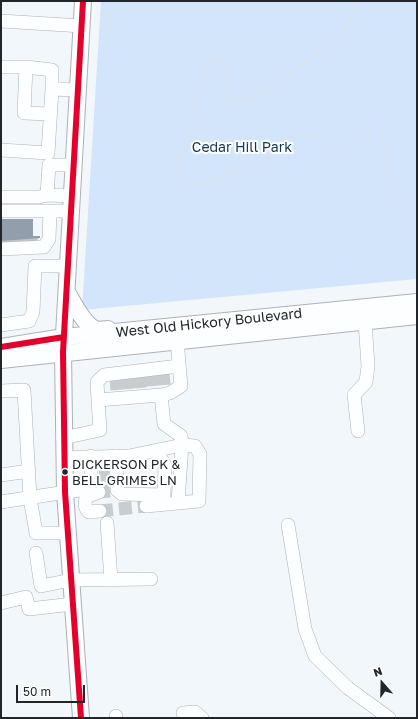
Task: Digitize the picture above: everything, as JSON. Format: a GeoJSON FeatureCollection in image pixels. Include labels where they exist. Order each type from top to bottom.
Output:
{"type":"FeatureCollection","features":[{"type":"Feature","properties":{"kind":"main road"},"geometry":{"type":"LineString","coordinates":[[81,718],[72,604],[63,438],[64,345],[83,1]]}},
{"type":"Feature","properties":{"kind":"main road"},"geometry":{"type":"LineString","coordinates":[[67,292],[82,317],[90,326],[99,330],[160,324],[169,327]]}},
{"type":"Feature","properties":{"kind":"main road","name":"West Old Hickory Boulevard"},"geometry":{"type":"LineString","coordinates":[[1,360],[64,345],[169,327],[417,302]]}},
{"type":"Feature","properties":{"kind":"main road","name":"West Old Hickory Boulevard"},"geometry":{"type":"LineString","coordinates":[[1,347],[177,340],[417,316]]}},
{"type":"Feature","properties":{"kind":"street"},"geometry":{"type":"LineString","coordinates":[[1,21],[82,26]]}},
{"type":"Feature","properties":{"kind":"street"},"geometry":{"type":"LineString","coordinates":[[1,67],[26,67],[52,70],[48,153],[1,150]]}},
{"type":"Feature","properties":{"kind":"street"},"geometry":{"type":"LineString","coordinates":[[26,67],[24,113],[50,114]]}},
{"type":"Feature","properties":{"kind":"street"},"geometry":{"type":"LineString","coordinates":[[52,89],[78,90]]}},
{"type":"Feature","properties":{"kind":"street"},"geometry":{"type":"LineString","coordinates":[[47,195],[49,165],[74,165]]}},
{"type":"Feature","properties":{"kind":"street"},"geometry":{"type":"LineString","coordinates":[[1,197],[39,197],[47,195],[72,204]]}},
{"type":"Feature","properties":{"kind":"street"},"geometry":{"type":"LineString","coordinates":[[1,211],[50,211],[72,204]]}},
{"type":"Feature","properties":{"kind":"street"},"geometry":{"type":"LineString","coordinates":[[1,249],[44,247],[49,239],[50,211]]}},
{"type":"Feature","properties":{"kind":"street"},"geometry":{"type":"LineString","coordinates":[[49,239],[70,240]]}},
{"type":"Feature","properties":{"kind":"street"},"geometry":{"type":"LineString","coordinates":[[1,325],[29,321],[33,312],[35,266],[68,266]]}},
{"type":"Feature","properties":{"kind":"street"},"geometry":{"type":"LineString","coordinates":[[358,431],[354,395],[366,382],[368,366],[365,321]]}},
{"type":"Feature","properties":{"kind":"street"},"geometry":{"type":"LineString","coordinates":[[63,438],[100,430],[97,382],[104,375],[141,383],[170,393],[181,386],[177,340]]}},
{"type":"Feature","properties":{"kind":"street"},"geometry":{"type":"LineString","coordinates":[[98,400],[179,366]]}},
{"type":"Feature","properties":{"kind":"street"},"geometry":{"type":"LineString","coordinates":[[141,383],[164,424],[181,436],[182,445],[178,502]]}},
{"type":"Feature","properties":{"kind":"street"},"geometry":{"type":"LineString","coordinates":[[1,391],[24,390],[30,498],[36,533],[68,533]]}},
{"type":"Feature","properties":{"kind":"street"},"geometry":{"type":"LineString","coordinates":[[64,458],[129,456],[182,445],[195,446],[200,454],[199,501],[146,506]]}},
{"type":"Feature","properties":{"kind":"street"},"geometry":{"type":"LineString","coordinates":[[100,511],[89,512],[86,509],[86,497],[109,491],[122,494],[164,495],[166,465],[156,451]]}},
{"type":"Feature","properties":{"kind":"street"},"geometry":{"type":"LineString","coordinates":[[91,456],[104,475],[109,491]]}},
{"type":"Feature","properties":{"kind":"street"},"geometry":{"type":"LineString","coordinates":[[1,502],[86,489],[104,475],[116,456]]}},
{"type":"Feature","properties":{"kind":"street"},"geometry":{"type":"LineString","coordinates":[[1,475],[28,471]]}},
{"type":"Feature","properties":{"kind":"street"},"geometry":{"type":"LineString","coordinates":[[107,523],[111,580]]}},
{"type":"Feature","properties":{"kind":"street"},"geometry":{"type":"LineString","coordinates":[[288,526],[305,629],[315,656],[348,688],[389,718]]}},
{"type":"Feature","properties":{"kind":"street"},"geometry":{"type":"LineString","coordinates":[[36,553],[41,586],[71,580],[151,579]]}},
{"type":"Feature","properties":{"kind":"street"},"geometry":{"type":"LineString","coordinates":[[1,603],[26,597],[29,609],[72,604]]}},
{"type":"Feature","properties":{"kind":"street"},"geometry":{"type":"LineString","coordinates":[[183,713],[195,712],[202,718]]}},
{"type":"Feature","properties":{"kind":"path"},"geometry":{"type":"LineString","coordinates":[[102,22],[110,17],[120,1]]}},
{"type":"Feature","properties":{"kind":"path"},"geometry":{"type":"LineString","coordinates":[[353,1],[350,18],[344,29],[302,66],[265,91],[250,97],[237,99],[230,95],[227,75],[220,60],[211,61],[205,69],[202,84],[193,101],[196,115],[196,126],[183,151],[177,179],[181,184],[192,186],[265,162],[273,154],[280,143],[288,136],[298,132],[311,135],[320,141],[327,153],[336,154],[345,151],[369,128],[376,125],[382,130],[390,186],[393,196],[417,233]]}},
{"type":"Feature","properties":{"kind":"green space","name":"Cedar Hill Park"},"geometry":{"type":"Polygon","coordinates":[[[101,1],[417,1],[417,279],[82,310],[101,1]]]}},
{"type":"Feature","properties":{"kind":"building"},"geometry":{"type":"Polygon","coordinates":[[[1,219],[33,219],[33,236],[40,236],[40,238],[1,241],[1,219]]]}},
{"type":"Feature","properties":{"kind":"tunnel"},"geometry":{"type":"LineString","coordinates":[[163,373],[164,385]]}},
{"type":"Feature","properties":{"kind":"tunnel"},"geometry":{"type":"LineString","coordinates":[[151,374],[152,386]]}},
{"type":"Feature","properties":{"kind":"tunnel"},"geometry":{"type":"LineString","coordinates":[[139,375],[140,388]]}},
{"type":"Feature","properties":{"kind":"tunnel"},"geometry":{"type":"LineString","coordinates":[[127,377],[128,389]]}},
{"type":"Feature","properties":{"kind":"tunnel"},"geometry":{"type":"LineString","coordinates":[[116,378],[117,390]]}},
{"type":"Feature","properties":{"kind":"tunnel"},"geometry":{"type":"LineString","coordinates":[[99,475],[109,475]]}},
{"type":"Feature","properties":{"kind":"tunnel"},"geometry":{"type":"LineString","coordinates":[[99,492],[110,491]]}},
{"type":"Feature","properties":{"kind":"tunnel"},"geometry":{"type":"LineString","coordinates":[[100,511],[146,506]]}},
{"type":"Feature","properties":{"kind":"transit line"},"geometry":{"type":"LineString","coordinates":[[81,718],[65,492],[63,352],[83,1]]}},
{"type":"Feature","properties":{"kind":"transit line"},"geometry":{"type":"LineString","coordinates":[[1,347],[64,337]]}},
{"type":"Feature","properties":{"kind":"place","name":"DICKERSON PK & BELL GRIMES LN"},"geometry":{"type":"Point","coordinates":[65,472]}}]}
